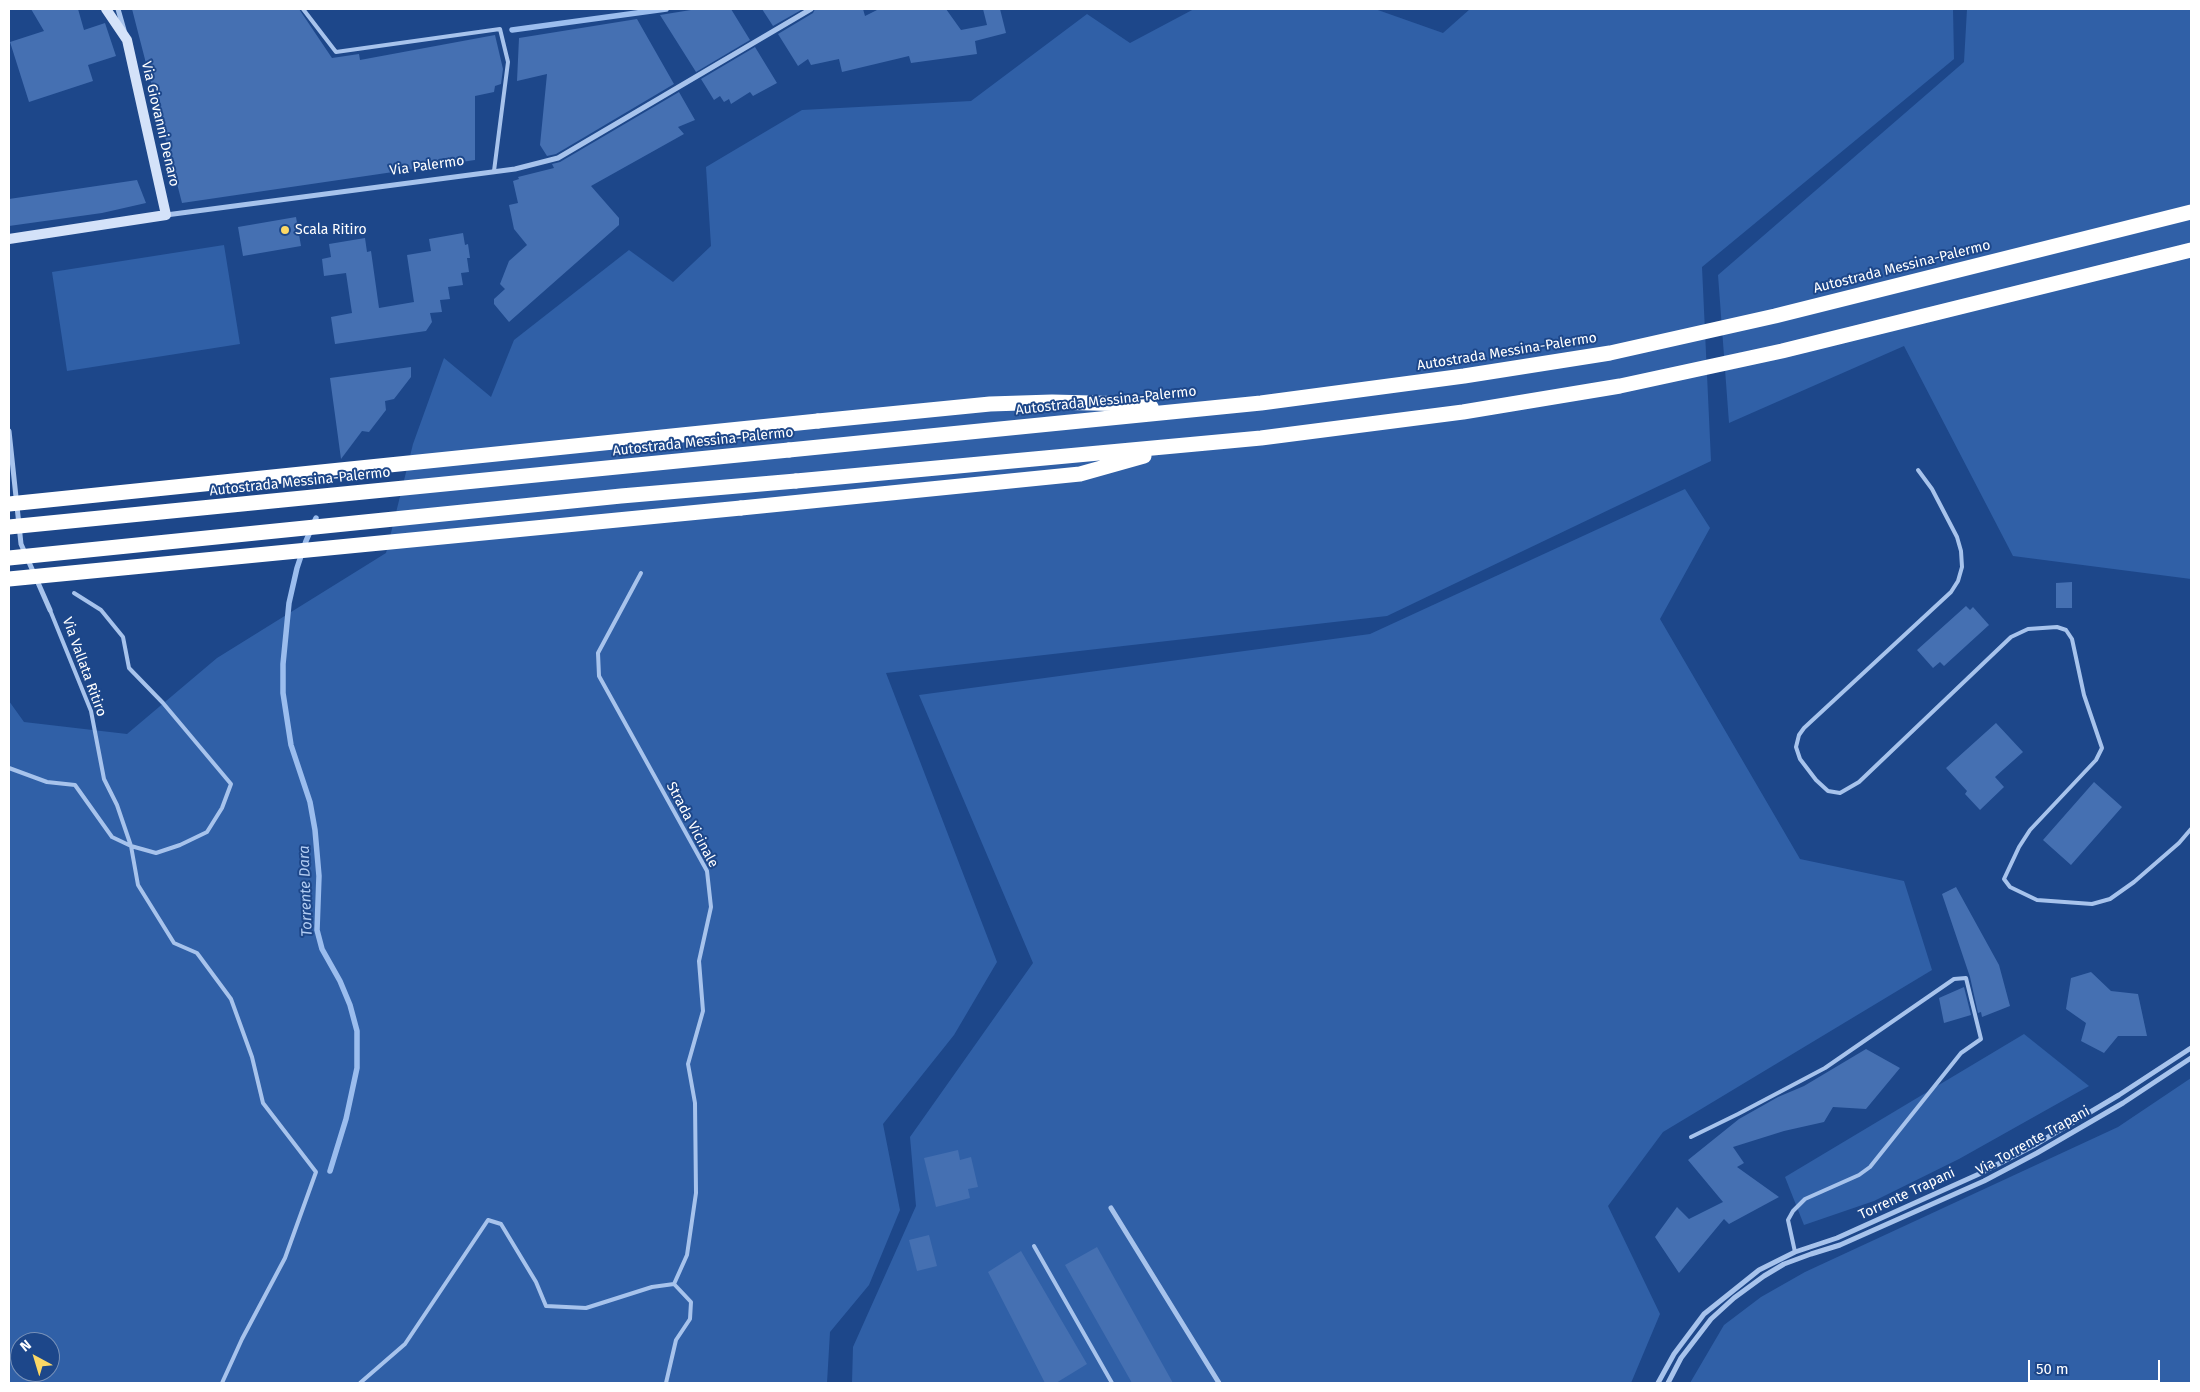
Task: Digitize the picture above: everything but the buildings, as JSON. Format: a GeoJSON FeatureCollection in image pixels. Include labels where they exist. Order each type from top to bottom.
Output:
{"type":"FeatureCollection","features":[{"type":"Feature","properties":{"kind":"highway","name":"Autostrada Messina-Palermo"},"geometry":{"type":"LineString","coordinates":[[9,527],[1261,403],[1464,376],[1610,353],[1775,316],[2191,212]]}},
{"type":"Feature","properties":{"kind":"highway"},"geometry":{"type":"LineString","coordinates":[[9,558],[621,496],[1182,446],[1261,438],[1463,412],[1620,386],[1782,351],[2191,250]]}},
{"type":"Feature","properties":{"kind":"highway"},"geometry":{"type":"LineString","coordinates":[[9,504],[990,404],[1052,402],[1131,404],[1178,410]]}},
{"type":"Feature","properties":{"kind":"highway"},"geometry":{"type":"LineString","coordinates":[[9,579],[1080,474],[1182,446]]}},
{"type":"Feature","properties":{"kind":"main road","name":"Via Giovanni Denaro"},"geometry":{"type":"LineString","coordinates":[[106,9],[127,40],[166,214]]}},
{"type":"Feature","properties":{"kind":"main road","name":"Via Palermo"},"geometry":{"type":"LineString","coordinates":[[9,239],[166,214]]}},
{"type":"Feature","properties":{"kind":"street","name":"Via Giovanni Denaro"},"geometry":{"type":"LineString","coordinates":[[118,9],[127,40]]}},
{"type":"Feature","properties":{"kind":"street","name":"Via Palermo"},"geometry":{"type":"LineString","coordinates":[[166,214],[532,166],[558,158],[811,9]]}},
{"type":"Feature","properties":{"kind":"street"},"geometry":{"type":"LineString","coordinates":[[9,431],[21,544],[50,610]]}},
{"type":"Feature","properties":{"kind":"street","name":"Torrente Trapani"},"geometry":{"type":"LineString","coordinates":[[1658,1383],[1674,1354],[1704,1314],[1743,1281],[1777,1260],[1837,1238],[2010,1158],[2119,1095],[2191,1048]]}},
{"type":"Feature","properties":{"kind":"street","name":"Via Torrente Trapani"},"geometry":{"type":"LineString","coordinates":[[1668,1383],[1681,1358],[1711,1319],[1734,1298],[1764,1276],[1784,1264],[1840,1246],[1984,1181],[2115,1108],[2191,1058]]}},
{"type":"Feature","properties":{"kind":"street"},"geometry":{"type":"LineString","coordinates":[[1111,1208],[1219,1383]]}},
{"type":"Feature","properties":{"kind":"lane"},"geometry":{"type":"LineString","coordinates":[[303,9],[336,52],[500,30],[508,62],[494,171]]}},
{"type":"Feature","properties":{"kind":"lane"},"geometry":{"type":"LineString","coordinates":[[1918,470],[1932,489],[1956,537],[1961,551],[1962,567],[1958,581],[1951,592],[1804,728],[1799,736],[1796,747],[1800,759],[1816,780],[1828,791],[1840,793],[1859,782],[2011,637],[2028,629],[2057,627],[2066,630],[2072,639],[2084,695],[2102,748],[2096,760],[2030,830],[2019,847],[2004,879],[2010,887],[2037,900],[2092,904],[2110,899],[2134,882],[2179,843],[2191,829]]}},
{"type":"Feature","properties":{"kind":"lane","name":"Strada Vicinale"},"geometry":{"type":"LineString","coordinates":[[641,574],[598,653],[598,676],[707,871],[711,907],[699,961],[703,1011],[688,1064],[695,1103],[696,1193],[687,1254],[674,1284]]}},
{"type":"Feature","properties":{"kind":"lane"},"geometry":{"type":"LineString","coordinates":[[9,768],[47,782],[75,785],[112,837],[131,846],[156,853],[180,845],[207,832],[222,808],[230,784],[163,703],[129,668],[123,637],[101,610],[74,593]]}},
{"type":"Feature","properties":{"kind":"lane","name":"Via Vallata Ritiro"},"geometry":{"type":"LineString","coordinates":[[50,610],[91,711],[104,779],[117,805],[131,846],[138,886],[174,943],[197,953],[231,999],[252,1057],[263,1103],[316,1172],[285,1258],[242,1339],[222,1383]]}},
{"type":"Feature","properties":{"kind":"lane"},"geometry":{"type":"LineString","coordinates":[[1691,1137],[1825,1068],[1954,979],[1966,978],[1981,1039],[1960,1053],[1870,1167],[1859,1176],[1805,1199],[1793,1211],[1788,1220],[1795,1252]]}},
{"type":"Feature","properties":{"kind":"lane"},"geometry":{"type":"LineString","coordinates":[[360,1383],[405,1344],[488,1220],[501,1224],[536,1282],[546,1306],[586,1308],[652,1288],[674,1284],[691,1302],[690,1319],[676,1340],[666,1383]]}},
{"type":"Feature","properties":{"kind":"lane"},"geometry":{"type":"LineString","coordinates":[[1034,1246],[1112,1383]]}},
{"type":"Feature","properties":{"kind":"shaded area"},"geometry":{"type":"Polygon","coordinates":[[[1194,9],[1375,9],[1443,33],[1470,9],[1953,9],[1954,59],[1702,267],[1711,461],[1387,616],[886,673],[997,962],[954,1035],[883,1124],[900,1210],[869,1285],[830,1332],[827,1383],[9,1383],[9,701],[24,722],[127,734],[217,658],[386,553],[413,444],[444,358],[491,397],[514,340],[629,250],[673,282],[711,246],[706,167],[802,110],[971,101],[1087,14],[1130,43],[1194,9]]]}},
{"type":"Feature","properties":{"kind":"shaded area"},"geometry":{"type":"Polygon","coordinates":[[[1967,9],[2191,9],[2191,579],[2013,556],[1904,346],[1729,423],[1718,275],[1964,62],[1967,9]]]}},
{"type":"Feature","properties":{"kind":"shaded area"},"geometry":{"type":"Polygon","coordinates":[[[224,245],[240,344],[67,371],[52,272],[224,245]]]}},
{"type":"Feature","properties":{"kind":"shaded area"},"geometry":{"type":"Polygon","coordinates":[[[1685,489],[1710,528],[1660,619],[1800,859],[1904,881],[1932,970],[1663,1132],[1608,1206],[1660,1314],[1631,1383],[852,1383],[853,1347],[916,1206],[910,1137],[1033,963],[919,695],[1370,634],[1685,489]]]}},
{"type":"Feature","properties":{"kind":"shaded area"},"geometry":{"type":"Polygon","coordinates":[[[2024,1034],[2089,1086],[1959,1159],[1874,1201],[1804,1225],[1785,1177],[2024,1034]]]}},
{"type":"Feature","properties":{"kind":"shaded area"},"geometry":{"type":"Polygon","coordinates":[[[2191,1078],[2191,1383],[1690,1383],[1724,1325],[1761,1297],[1805,1272],[2118,1127],[2191,1078]]]}},
{"type":"Feature","properties":{"kind":"waterway","name":"Torrente Dara"},"geometry":{"type":"LineString","coordinates":[[512,30],[666,9]]}},
{"type":"Feature","properties":{"kind":"waterway","name":"Torrente Dara"},"geometry":{"type":"LineString","coordinates":[[316,518],[297,568],[289,603],[283,664],[283,693],[291,745],[310,802],[315,830],[319,876],[317,930],[322,949],[340,981],[350,1005],[357,1031],[357,1068],[346,1119],[330,1171]]}},
{"type":"Feature","properties":{"kind":"place","name":"Scala Ritiro"},"geometry":{"type":"Point","coordinates":[285,230]}}]}
